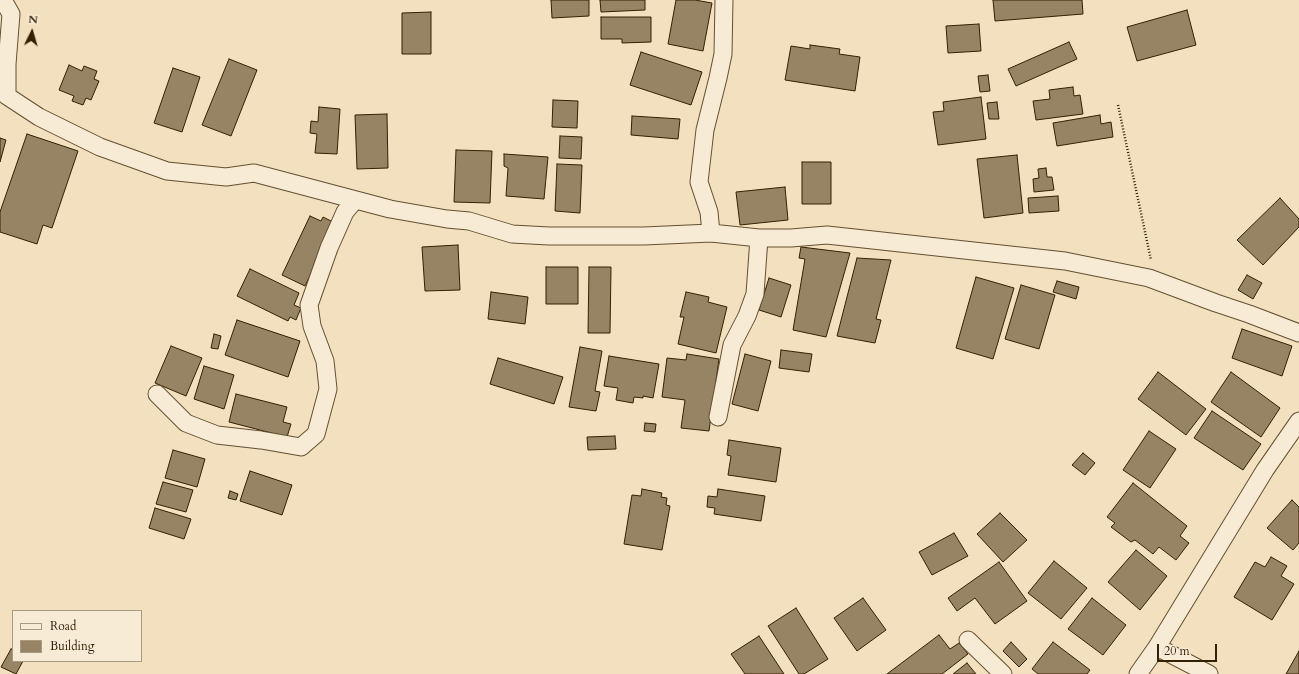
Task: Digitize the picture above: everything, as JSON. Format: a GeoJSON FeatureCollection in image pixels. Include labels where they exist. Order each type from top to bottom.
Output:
{"type":"FeatureCollection","features":[{"type":"Feature","properties":{"kind":"street"},"geometry":{"type":"LineString","coordinates":[[3,0],[11,14],[3,96],[39,117],[100,147],[167,171],[226,177],[254,173],[390,209],[447,219],[469,221],[512,234],[549,236],[644,236],[711,233],[759,238],[791,238],[827,235],[1064,261],[1149,278],[1299,333]]}},
{"type":"Feature","properties":{"kind":"street"},"geometry":{"type":"LineString","coordinates":[[711,233],[710,212],[699,182],[705,130],[723,54],[724,0]]}},
{"type":"Feature","properties":{"kind":"street"},"geometry":{"type":"LineString","coordinates":[[157,394],[186,423],[217,435],[302,447],[316,434],[328,389],[324,361],[312,326],[309,305],[345,212],[355,200]]}},
{"type":"Feature","properties":{"kind":"street"},"geometry":{"type":"LineString","coordinates":[[718,417],[732,345],[747,316],[755,294],[759,238]]}},
{"type":"Feature","properties":{"kind":"street"},"geometry":{"type":"LineString","coordinates":[[1138,674],[1157,647],[1265,470],[1299,421]]}},
{"type":"Feature","properties":{"kind":"street"},"geometry":{"type":"LineString","coordinates":[[968,640],[1003,674]]}},
{"type":"Feature","properties":{"kind":"street"},"geometry":{"type":"LineString","coordinates":[[1157,647],[1208,674]]}},
{"type":"Feature","properties":{"kind":"path"},"geometry":{"type":"LineString","coordinates":[[1118,105],[1150,257],[1158,282]]}},
{"type":"Feature","properties":{"kind":"building"},"geometry":{"type":"Polygon","coordinates":[[[551,0],[589,0],[589,16],[552,18],[551,0]]]}},
{"type":"Feature","properties":{"kind":"building"},"geometry":{"type":"Polygon","coordinates":[[[600,0],[645,0],[645,10],[601,12],[600,0]]]}},
{"type":"Feature","properties":{"kind":"building"},"geometry":{"type":"Polygon","coordinates":[[[676,0],[695,0],[712,3],[703,51],[668,44],[676,0]]]}},
{"type":"Feature","properties":{"kind":"building"},"geometry":{"type":"Polygon","coordinates":[[[993,0],[1082,0],[1083,14],[995,21],[993,0]]]}},
{"type":"Feature","properties":{"kind":"building"},"geometry":{"type":"Polygon","coordinates":[[[1187,10],[1196,45],[1137,61],[1127,27],[1187,10]]]}},
{"type":"Feature","properties":{"kind":"building"},"geometry":{"type":"Polygon","coordinates":[[[431,12],[431,54],[402,54],[402,13],[431,12]]]}},
{"type":"Feature","properties":{"kind":"building"},"geometry":{"type":"Polygon","coordinates":[[[601,17],[651,17],[651,42],[622,43],[622,39],[601,39],[601,17]]]}},
{"type":"Feature","properties":{"kind":"building"},"geometry":{"type":"Polygon","coordinates":[[[979,24],[981,51],[948,53],[946,26],[979,24]]]}},
{"type":"Feature","properties":{"kind":"building"},"geometry":{"type":"Polygon","coordinates":[[[1069,42],[1077,59],[1016,86],[1008,69],[1069,42]]]}},
{"type":"Feature","properties":{"kind":"building"},"geometry":{"type":"Polygon","coordinates":[[[810,45],[840,49],[839,54],[860,57],[855,91],[785,80],[791,46],[810,49],[810,45]]]}},
{"type":"Feature","properties":{"kind":"building"},"geometry":{"type":"Polygon","coordinates":[[[641,52],[702,72],[691,105],[630,85],[641,52]]]}},
{"type":"Feature","properties":{"kind":"building"},"geometry":{"type":"Polygon","coordinates":[[[229,59],[257,70],[231,136],[202,125],[229,59]]]}},
{"type":"Feature","properties":{"kind":"building"},"geometry":{"type":"Polygon","coordinates":[[[69,65],[82,71],[84,66],[97,71],[94,79],[99,81],[91,100],[86,98],[83,105],[72,101],[74,96],[59,90],[69,65]]]}},
{"type":"Feature","properties":{"kind":"building"},"geometry":{"type":"Polygon","coordinates":[[[173,68],[200,77],[182,132],[154,123],[173,68]]]}},
{"type":"Feature","properties":{"kind":"building"},"geometry":{"type":"Polygon","coordinates":[[[988,75],[990,91],[980,92],[978,76],[988,75]]]}},
{"type":"Feature","properties":{"kind":"building"},"geometry":{"type":"Polygon","coordinates":[[[1073,87],[1074,96],[1080,95],[1083,114],[1036,120],[1033,101],[1050,99],[1049,90],[1073,87]]]}},
{"type":"Feature","properties":{"kind":"building"},"geometry":{"type":"Polygon","coordinates":[[[981,97],[986,139],[938,145],[933,112],[944,111],[943,102],[981,97]]]}},
{"type":"Feature","properties":{"kind":"building"},"geometry":{"type":"Polygon","coordinates":[[[553,100],[578,101],[577,128],[552,127],[553,100]]]}},
{"type":"Feature","properties":{"kind":"building"},"geometry":{"type":"Polygon","coordinates":[[[997,102],[999,119],[989,119],[987,103],[997,102]]]}},
{"type":"Feature","properties":{"kind":"building"},"geometry":{"type":"Polygon","coordinates":[[[319,107],[340,109],[337,154],[315,153],[317,134],[310,133],[311,121],[318,122],[319,107]]]}},
{"type":"Feature","properties":{"kind":"building"},"geometry":{"type":"Polygon","coordinates":[[[387,114],[388,168],[357,169],[355,115],[387,114]]]}},
{"type":"Feature","properties":{"kind":"building"},"geometry":{"type":"Polygon","coordinates":[[[1100,115],[1101,124],[1111,122],[1113,137],[1057,146],[1053,123],[1100,115]]]}},
{"type":"Feature","properties":{"kind":"building"},"geometry":{"type":"Polygon","coordinates":[[[632,116],[680,119],[678,139],[631,135],[632,116]]]}},
{"type":"Feature","properties":{"kind":"building"},"geometry":{"type":"Polygon","coordinates":[[[27,134],[78,151],[52,228],[43,225],[37,244],[0,232],[0,212],[27,134]]]}},
{"type":"Feature","properties":{"kind":"building"},"geometry":{"type":"Polygon","coordinates":[[[560,136],[582,137],[581,159],[559,158],[560,136]]]}},
{"type":"Feature","properties":{"kind":"building"},"geometry":{"type":"Polygon","coordinates":[[[0,138],[6,140],[0,162],[0,138]]]}},
{"type":"Feature","properties":{"kind":"building"},"geometry":{"type":"Polygon","coordinates":[[[456,150],[492,151],[490,203],[454,202],[456,150]]]}},
{"type":"Feature","properties":{"kind":"building"},"geometry":{"type":"Polygon","coordinates":[[[504,154],[548,157],[544,199],[506,196],[508,168],[504,166],[504,154]]]}},
{"type":"Feature","properties":{"kind":"building"},"geometry":{"type":"Polygon","coordinates":[[[1017,155],[1023,213],[984,218],[977,159],[1017,155]]]}},
{"type":"Feature","properties":{"kind":"building"},"geometry":{"type":"Polygon","coordinates":[[[802,162],[831,162],[831,204],[802,204],[802,162]]]}},
{"type":"Feature","properties":{"kind":"building"},"geometry":{"type":"Polygon","coordinates":[[[557,164],[582,165],[580,213],[555,211],[557,164]]]}},
{"type":"Feature","properties":{"kind":"building"},"geometry":{"type":"Polygon","coordinates":[[[1046,168],[1047,177],[1052,177],[1054,190],[1034,192],[1033,179],[1039,178],[1038,169],[1046,168]]]}},
{"type":"Feature","properties":{"kind":"building"},"geometry":{"type":"Polygon","coordinates":[[[785,187],[788,220],[740,225],[736,192],[785,187]]]}},
{"type":"Feature","properties":{"kind":"building"},"geometry":{"type":"Polygon","coordinates":[[[1058,196],[1059,211],[1029,213],[1028,198],[1058,196]]]}},
{"type":"Feature","properties":{"kind":"building"},"geometry":{"type":"Polygon","coordinates":[[[1280,198],[1299,219],[1299,227],[1263,265],[1237,240],[1280,198]]]}},
{"type":"Feature","properties":{"kind":"building"},"geometry":{"type":"Polygon","coordinates":[[[310,216],[321,221],[323,217],[335,223],[305,286],[282,275],[310,216]]]}},
{"type":"Feature","properties":{"kind":"building"},"geometry":{"type":"Polygon","coordinates":[[[458,245],[460,290],[425,291],[422,247],[458,245]]]}},
{"type":"Feature","properties":{"kind":"building"},"geometry":{"type":"Polygon","coordinates":[[[801,247],[850,253],[826,337],[793,330],[805,259],[799,258],[801,247]]]}},
{"type":"Feature","properties":{"kind":"building"},"geometry":{"type":"Polygon","coordinates":[[[857,258],[891,260],[876,319],[881,320],[875,343],[837,336],[857,258]]]}},
{"type":"Feature","properties":{"kind":"building"},"geometry":{"type":"Polygon","coordinates":[[[546,267],[578,267],[578,304],[546,304],[546,267]]]}},
{"type":"Feature","properties":{"kind":"building"},"geometry":{"type":"Polygon","coordinates":[[[589,267],[611,267],[610,333],[588,333],[589,267]]]}},
{"type":"Feature","properties":{"kind":"building"},"geometry":{"type":"Polygon","coordinates":[[[250,269],[299,293],[294,305],[301,308],[296,320],[290,317],[288,321],[237,296],[250,269]]]}},
{"type":"Feature","properties":{"kind":"building"},"geometry":{"type":"Polygon","coordinates":[[[1247,275],[1262,283],[1253,299],[1238,290],[1247,275]]]}},
{"type":"Feature","properties":{"kind":"building"},"geometry":{"type":"Polygon","coordinates":[[[976,277],[1014,288],[993,359],[956,348],[976,277]]]}},
{"type":"Feature","properties":{"kind":"building"},"geometry":{"type":"Polygon","coordinates":[[[769,278],[791,285],[781,317],[759,310],[769,278]]]}},
{"type":"Feature","properties":{"kind":"building"},"geometry":{"type":"Polygon","coordinates":[[[1057,281],[1079,287],[1076,299],[1053,292],[1057,281]]]}},
{"type":"Feature","properties":{"kind":"building"},"geometry":{"type":"Polygon","coordinates":[[[1021,285],[1055,295],[1039,349],[1005,339],[1021,285]]]}},
{"type":"Feature","properties":{"kind":"building"},"geometry":{"type":"Polygon","coordinates":[[[491,292],[528,297],[525,324],[488,319],[491,292]]]}},
{"type":"Feature","properties":{"kind":"building"},"geometry":{"type":"Polygon","coordinates":[[[686,292],[709,297],[708,302],[727,307],[716,353],[678,344],[684,317],[680,317],[686,292]]]}},
{"type":"Feature","properties":{"kind":"building"},"geometry":{"type":"Polygon","coordinates":[[[237,320],[300,341],[288,377],[225,355],[237,320]]]}},
{"type":"Feature","properties":{"kind":"building"},"geometry":{"type":"Polygon","coordinates":[[[1242,329],[1292,346],[1282,376],[1232,358],[1242,329]]]}},
{"type":"Feature","properties":{"kind":"building"},"geometry":{"type":"Polygon","coordinates":[[[214,334],[221,336],[218,349],[211,348],[214,334]]]}},
{"type":"Feature","properties":{"kind":"building"},"geometry":{"type":"Polygon","coordinates":[[[171,346],[202,358],[186,396],[155,383],[171,346]]]}},
{"type":"Feature","properties":{"kind":"building"},"geometry":{"type":"Polygon","coordinates":[[[580,347],[602,351],[595,391],[600,392],[596,411],[569,407],[580,347]]]}},
{"type":"Feature","properties":{"kind":"building"},"geometry":{"type":"Polygon","coordinates":[[[781,350],[812,354],[809,372],[779,368],[781,350]]]}},
{"type":"Feature","properties":{"kind":"building"},"geometry":{"type":"Polygon","coordinates":[[[687,354],[719,359],[709,431],[681,428],[685,400],[662,397],[667,358],[686,360],[687,354]]]}},
{"type":"Feature","properties":{"kind":"building"},"geometry":{"type":"Polygon","coordinates":[[[745,354],[771,361],[758,411],[732,404],[745,354]]]}},
{"type":"Feature","properties":{"kind":"building"},"geometry":{"type":"Polygon","coordinates":[[[609,356],[659,364],[653,398],[643,396],[643,398],[634,397],[633,403],[616,400],[618,388],[604,386],[609,356]]]}},
{"type":"Feature","properties":{"kind":"building"},"geometry":{"type":"Polygon","coordinates":[[[498,358],[563,377],[554,404],[490,384],[498,358]]]}},
{"type":"Feature","properties":{"kind":"building"},"geometry":{"type":"Polygon","coordinates":[[[204,366],[234,375],[224,409],[194,399],[204,366]]]}},
{"type":"Feature","properties":{"kind":"building"},"geometry":{"type":"Polygon","coordinates":[[[1158,372],[1206,409],[1186,435],[1138,399],[1158,372]]]}},
{"type":"Feature","properties":{"kind":"building"},"geometry":{"type":"Polygon","coordinates":[[[1231,372],[1280,408],[1261,437],[1211,402],[1231,372]]]}},
{"type":"Feature","properties":{"kind":"building"},"geometry":{"type":"Polygon","coordinates":[[[236,394],[287,407],[283,422],[291,424],[287,437],[229,422],[236,394]]]}},
{"type":"Feature","properties":{"kind":"building"},"geometry":{"type":"Polygon","coordinates":[[[1212,411],[1261,444],[1243,470],[1194,438],[1212,411]]]}},
{"type":"Feature","properties":{"kind":"building"},"geometry":{"type":"Polygon","coordinates":[[[645,423],[656,424],[655,432],[644,431],[645,423]]]}},
{"type":"Feature","properties":{"kind":"building"},"geometry":{"type":"Polygon","coordinates":[[[1149,431],[1176,449],[1150,488],[1123,470],[1149,431]]]}},
{"type":"Feature","properties":{"kind":"building"},"geometry":{"type":"Polygon","coordinates":[[[615,436],[616,449],[588,450],[587,437],[615,436]]]}},
{"type":"Feature","properties":{"kind":"building"},"geometry":{"type":"Polygon","coordinates":[[[729,440],[781,448],[776,482],[728,475],[731,456],[727,455],[729,440]]]}},
{"type":"Feature","properties":{"kind":"building"},"geometry":{"type":"Polygon","coordinates":[[[173,450],[205,459],[197,487],[165,478],[173,450]]]}},
{"type":"Feature","properties":{"kind":"building"},"geometry":{"type":"Polygon","coordinates":[[[1083,453],[1095,463],[1085,475],[1072,465],[1083,453]]]}},
{"type":"Feature","properties":{"kind":"building"},"geometry":{"type":"Polygon","coordinates":[[[250,471],[292,485],[282,515],[240,501],[250,471]]]}},
{"type":"Feature","properties":{"kind":"building"},"geometry":{"type":"Polygon","coordinates":[[[163,482],[193,490],[186,512],[156,504],[163,482]]]}},
{"type":"Feature","properties":{"kind":"building"},"geometry":{"type":"Polygon","coordinates":[[[1133,483],[1187,526],[1180,536],[1189,543],[1176,560],[1159,547],[1153,554],[1135,540],[1131,542],[1111,527],[1115,523],[1107,517],[1133,483]]]}},
{"type":"Feature","properties":{"kind":"building"},"geometry":{"type":"Polygon","coordinates":[[[642,489],[662,493],[661,497],[667,498],[666,505],[670,506],[662,550],[624,544],[632,495],[641,496],[642,489]]]}},
{"type":"Feature","properties":{"kind":"building"},"geometry":{"type":"Polygon","coordinates":[[[718,489],[765,496],[761,521],[714,514],[715,508],[707,507],[708,496],[717,497],[718,489]]]}},
{"type":"Feature","properties":{"kind":"building"},"geometry":{"type":"Polygon","coordinates":[[[230,491],[238,494],[236,500],[228,498],[230,491]]]}},
{"type":"Feature","properties":{"kind":"building"},"geometry":{"type":"Polygon","coordinates":[[[1292,500],[1299,507],[1299,543],[1293,550],[1267,528],[1292,500]]]}},
{"type":"Feature","properties":{"kind":"building"},"geometry":{"type":"Polygon","coordinates":[[[155,508],[191,519],[184,539],[149,528],[155,508]]]}},
{"type":"Feature","properties":{"kind":"building"},"geometry":{"type":"Polygon","coordinates":[[[1000,513],[1027,540],[1003,562],[977,534],[1000,513]]]}},
{"type":"Feature","properties":{"kind":"building"},"geometry":{"type":"Polygon","coordinates":[[[954,533],[968,556],[932,575],[919,552],[954,533]]]}},
{"type":"Feature","properties":{"kind":"building"},"geometry":{"type":"Polygon","coordinates":[[[1136,550],[1167,576],[1140,610],[1108,582],[1136,550]]]}},
{"type":"Feature","properties":{"kind":"building"},"geometry":{"type":"Polygon","coordinates":[[[1271,557],[1287,566],[1281,576],[1294,584],[1272,620],[1234,597],[1255,562],[1265,567],[1271,557]]]}},
{"type":"Feature","properties":{"kind":"building"},"geometry":{"type":"Polygon","coordinates":[[[1054,561],[1087,588],[1061,619],[1028,593],[1054,561]]]}},
{"type":"Feature","properties":{"kind":"building"},"geometry":{"type":"Polygon","coordinates":[[[999,562],[1027,601],[995,624],[975,598],[957,611],[948,598],[999,562]]]}},
{"type":"Feature","properties":{"kind":"building"},"geometry":{"type":"Polygon","coordinates":[[[863,598],[886,630],[857,651],[834,618],[863,598]]]}},
{"type":"Feature","properties":{"kind":"building"},"geometry":{"type":"Polygon","coordinates":[[[1092,598],[1126,625],[1103,655],[1068,629],[1092,598]]]}},
{"type":"Feature","properties":{"kind":"building"},"geometry":{"type":"Polygon","coordinates":[[[796,608],[828,659],[804,674],[799,674],[768,626],[796,608]]]}},
{"type":"Feature","properties":{"kind":"building"},"geometry":{"type":"Polygon","coordinates":[[[939,635],[950,649],[959,643],[968,654],[942,674],[887,674],[939,635]]]}},
{"type":"Feature","properties":{"kind":"building"},"geometry":{"type":"Polygon","coordinates":[[[759,636],[784,674],[745,674],[731,654],[759,636]]]}},
{"type":"Feature","properties":{"kind":"building"},"geometry":{"type":"Polygon","coordinates":[[[1011,642],[1027,659],[1019,667],[1003,651],[1011,642]]]}},
{"type":"Feature","properties":{"kind":"building"},"geometry":{"type":"Polygon","coordinates":[[[1053,642],[1090,670],[1087,674],[1038,674],[1032,669],[1053,642]]]}},
{"type":"Feature","properties":{"kind":"building"},"geometry":{"type":"Polygon","coordinates":[[[11,649],[12,662],[22,662],[16,674],[1,667],[11,649]]]}},
{"type":"Feature","properties":{"kind":"building"},"geometry":{"type":"Polygon","coordinates":[[[1299,651],[1299,674],[1286,674],[1299,651]]]}},
{"type":"Feature","properties":{"kind":"building"},"geometry":{"type":"Polygon","coordinates":[[[967,663],[976,674],[953,674],[967,663]]]}}]}
